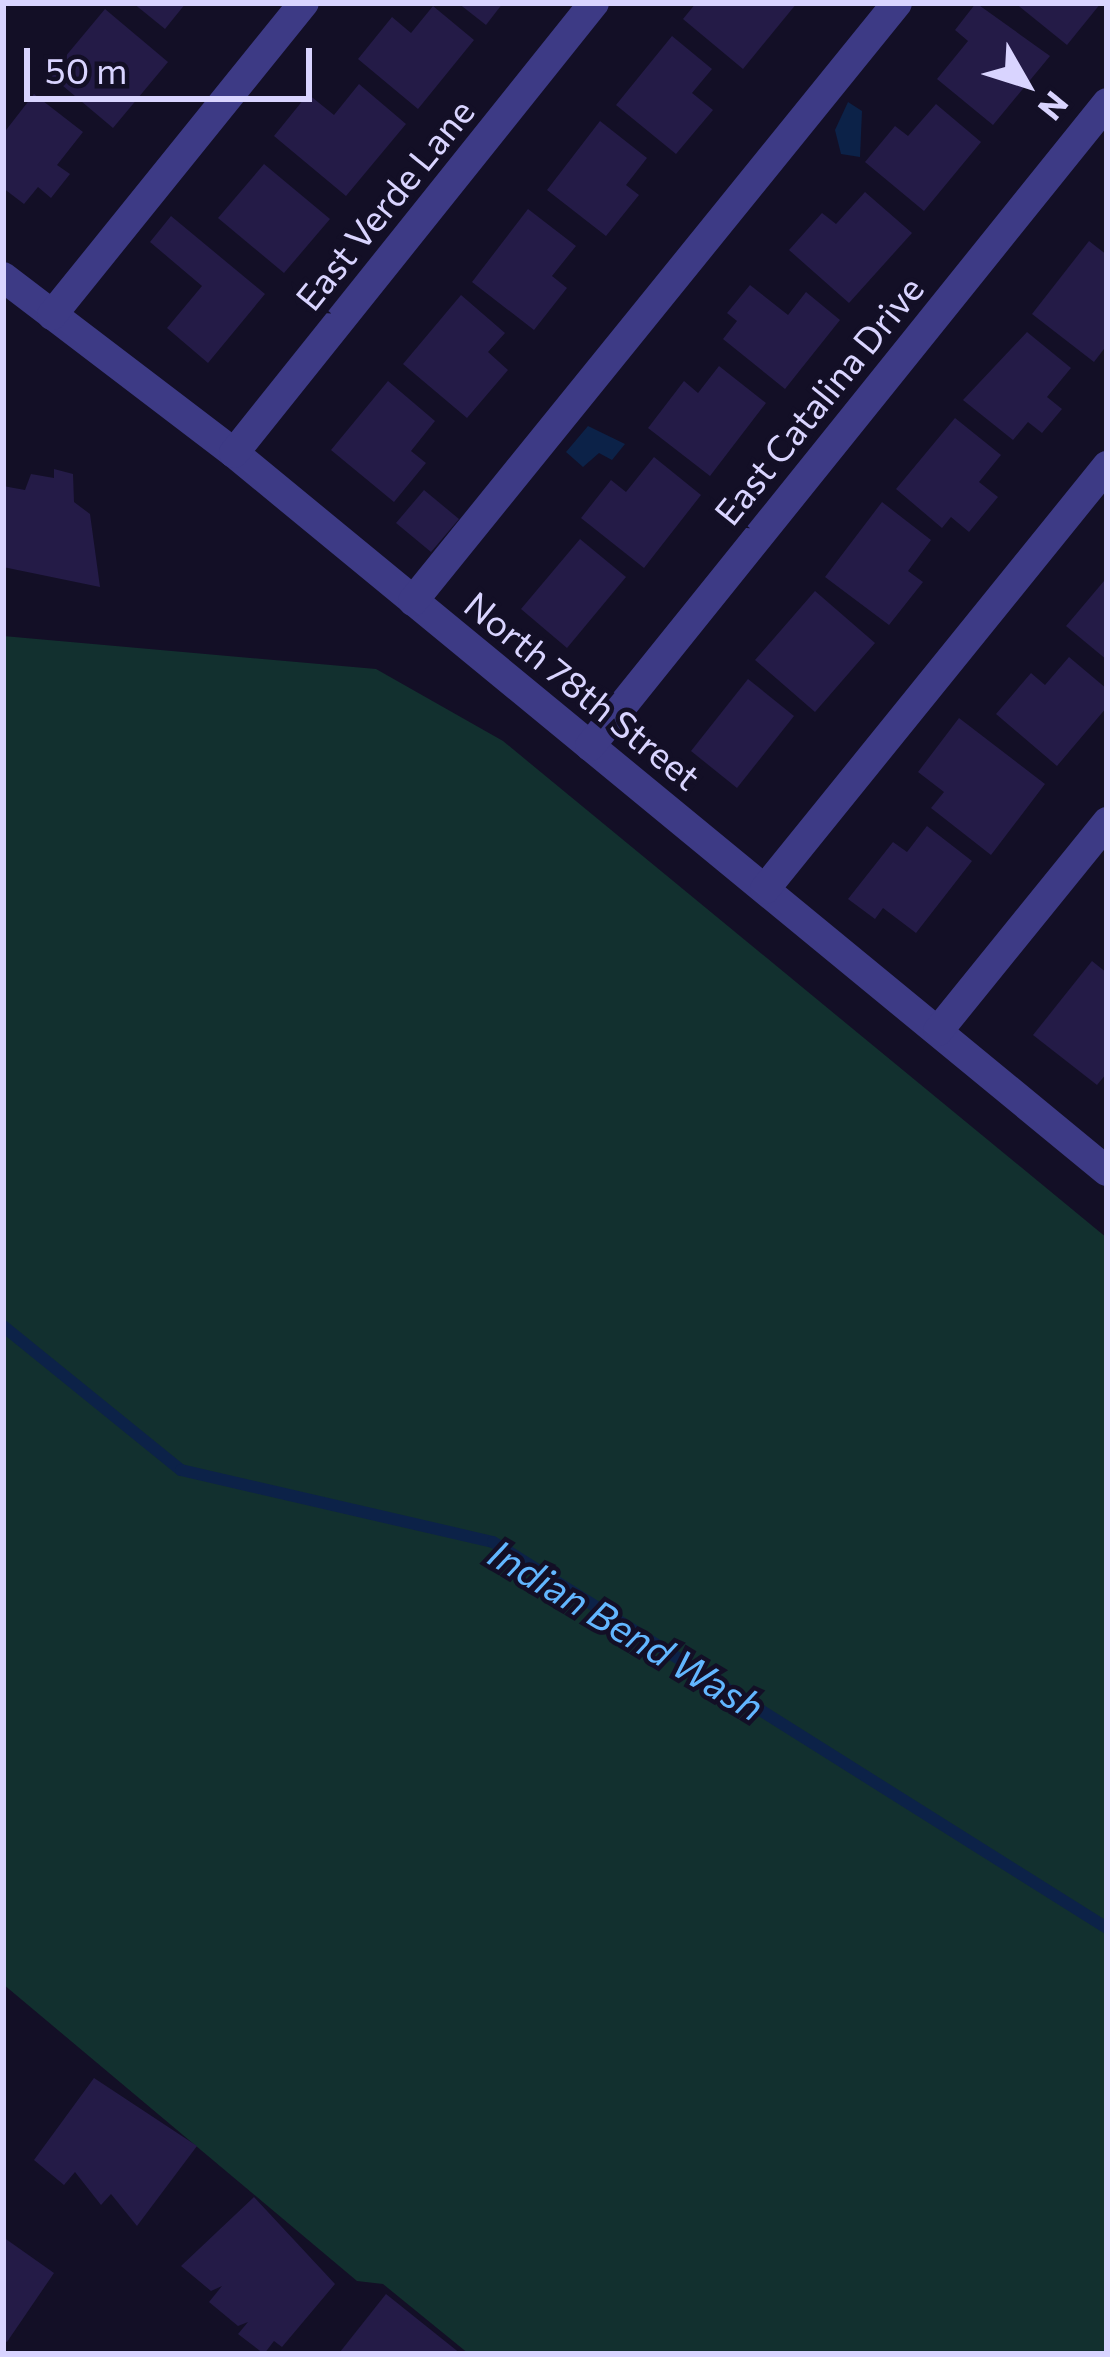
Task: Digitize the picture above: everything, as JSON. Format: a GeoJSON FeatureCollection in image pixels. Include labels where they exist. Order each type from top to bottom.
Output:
{"type":"FeatureCollection","features":[{"type":"Feature","properties":{"kind":"street"},"geometry":{"type":"LineString","coordinates":[[52,315],[304,3]]}},
{"type":"Feature","properties":{"kind":"street","name":"East Verde Lane"},"geometry":{"type":"LineString","coordinates":[[234,453],[594,3]]}},
{"type":"Feature","properties":{"kind":"street"},"geometry":{"type":"LineString","coordinates":[[413,601],[896,3]]}},
{"type":"Feature","properties":{"kind":"street","name":"East Catalina Drive"},"geometry":{"type":"LineString","coordinates":[[590,746],[1107,103]]}},
{"type":"Feature","properties":{"kind":"street","name":"North 78th Street"},"geometry":{"type":"LineString","coordinates":[[3,277],[234,453],[1107,1171]]}},
{"type":"Feature","properties":{"kind":"street"},"geometry":{"type":"LineString","coordinates":[[765,889],[1107,466]]}},
{"type":"Feature","properties":{"kind":"street"},"geometry":{"type":"LineString","coordinates":[[938,1031],[1107,822]]}},
{"type":"Feature","properties":{"kind":"green space"},"geometry":{"type":"Polygon","coordinates":[[[3,636],[376,669],[503,741],[1107,1238],[1107,2354],[469,2354],[383,2284],[357,2281],[3,1984],[3,636]]]}},
{"type":"Feature","properties":{"kind":"water"},"geometry":{"type":"Polygon","coordinates":[[[848,102],[862,111],[860,157],[841,154],[835,130],[848,102]]]}},
{"type":"Feature","properties":{"kind":"water"},"geometry":{"type":"Polygon","coordinates":[[[588,426],[625,444],[612,460],[599,453],[583,467],[566,452],[588,426]]]}},
{"type":"Feature","properties":{"kind":"building"},"geometry":{"type":"Polygon","coordinates":[[[133,3],[186,3],[165,29],[133,3]]]}},
{"type":"Feature","properties":{"kind":"building"},"geometry":{"type":"Polygon","coordinates":[[[458,3],[503,3],[486,25],[458,3]]]}},
{"type":"Feature","properties":{"kind":"building"},"geometry":{"type":"Polygon","coordinates":[[[696,3],[797,3],[743,69],[683,19],[696,3]]]}},
{"type":"Feature","properties":{"kind":"building"},"geometry":{"type":"Polygon","coordinates":[[[976,3],[1050,56],[993,125],[937,79],[968,41],[955,30],[976,3]]]}},
{"type":"Feature","properties":{"kind":"building"},"geometry":{"type":"Polygon","coordinates":[[[1015,3],[1101,3],[1067,45],[1015,3]]]}},
{"type":"Feature","properties":{"kind":"building"},"geometry":{"type":"Polygon","coordinates":[[[433,6],[474,40],[418,109],[358,59],[392,17],[411,33],[433,6]]]}},
{"type":"Feature","properties":{"kind":"building"},"geometry":{"type":"Polygon","coordinates":[[[105,9],[168,62],[113,128],[50,75],[105,9]]]}},
{"type":"Feature","properties":{"kind":"building"},"geometry":{"type":"Polygon","coordinates":[[[672,36],[712,69],[692,93],[713,110],[676,154],[616,105],[672,36]]]}},
{"type":"Feature","properties":{"kind":"building"},"geometry":{"type":"Polygon","coordinates":[[[359,84],[406,124],[346,196],[274,136],[308,94],[334,115],[359,84]]]}},
{"type":"Feature","properties":{"kind":"building"},"geometry":{"type":"Polygon","coordinates":[[[34,94],[83,132],[57,165],[70,174],[51,198],[38,187],[24,204],[3,188],[3,134],[34,94]]]}},
{"type":"Feature","properties":{"kind":"building"},"geometry":{"type":"Polygon","coordinates":[[[936,104],[981,142],[924,211],[865,162],[895,126],[908,136],[936,104]]]}},
{"type":"Feature","properties":{"kind":"building"},"geometry":{"type":"Polygon","coordinates":[[[600,121],[647,158],[626,185],[639,195],[606,236],[547,190],[600,121]]]}},
{"type":"Feature","properties":{"kind":"building"},"geometry":{"type":"Polygon","coordinates":[[[264,164],[330,219],[284,273],[218,218],[264,164]]]}},
{"type":"Feature","properties":{"kind":"building"},"geometry":{"type":"Polygon","coordinates":[[[865,192],[912,233],[849,303],[789,250],[822,213],[836,224],[865,192]]]}},
{"type":"Feature","properties":{"kind":"building"},"geometry":{"type":"Polygon","coordinates":[[[528,209],[576,246],[552,276],[567,288],[534,330],[472,282],[528,209]]]}},
{"type":"Feature","properties":{"kind":"building"},"geometry":{"type":"Polygon","coordinates":[[[171,216],[265,294],[208,363],[167,328],[202,286],[150,242],[171,216]]]}},
{"type":"Feature","properties":{"kind":"building"},"geometry":{"type":"Polygon","coordinates":[[[1089,241],[1107,255],[1107,345],[1094,362],[1032,314],[1089,241]]]}},
{"type":"Feature","properties":{"kind":"building"},"geometry":{"type":"Polygon","coordinates":[[[750,285],[788,315],[806,292],[840,320],[785,389],[723,339],[737,321],[727,313],[750,285]]]}},
{"type":"Feature","properties":{"kind":"building"},"geometry":{"type":"Polygon","coordinates":[[[461,295],[505,333],[488,352],[508,370],[467,418],[403,364],[461,295]]]}},
{"type":"Feature","properties":{"kind":"building"},"geometry":{"type":"Polygon","coordinates":[[[1027,332],[1071,368],[1047,397],[1062,409],[1042,433],[1028,422],[1013,440],[963,400],[1027,332]]]}},
{"type":"Feature","properties":{"kind":"building"},"geometry":{"type":"Polygon","coordinates":[[[719,366],[766,403],[710,476],[648,428],[684,381],[698,393],[719,366]]]}},
{"type":"Feature","properties":{"kind":"building"},"geometry":{"type":"Polygon","coordinates":[[[388,381],[435,421],[411,451],[426,463],[394,502],[331,450],[388,381]]]}},
{"type":"Feature","properties":{"kind":"building"},"geometry":{"type":"Polygon","coordinates":[[[955,418],[1001,455],[979,482],[998,497],[969,532],[951,517],[942,528],[896,489],[955,418]]]}},
{"type":"Feature","properties":{"kind":"building"},"geometry":{"type":"Polygon","coordinates":[[[654,457],[701,495],[644,568],[581,518],[611,480],[626,492],[654,457]]]}},
{"type":"Feature","properties":{"kind":"building"},"geometry":{"type":"Polygon","coordinates":[[[54,469],[73,474],[74,502],[90,514],[100,587],[3,567],[3,486],[25,490],[31,474],[54,478],[54,469]]]}},
{"type":"Feature","properties":{"kind":"building"},"geometry":{"type":"Polygon","coordinates":[[[424,490],[459,519],[431,552],[396,523],[424,490]]]}},
{"type":"Feature","properties":{"kind":"building"},"geometry":{"type":"Polygon","coordinates":[[[882,502],[931,540],[908,571],[923,582],[889,625],[825,577],[882,502]]]}},
{"type":"Feature","properties":{"kind":"building"},"geometry":{"type":"Polygon","coordinates":[[[580,539],[626,577],[567,648],[521,609],[580,539]]]}},
{"type":"Feature","properties":{"kind":"building"},"geometry":{"type":"Polygon","coordinates":[[[1107,583],[1107,660],[1066,626],[1107,583]]]}},
{"type":"Feature","properties":{"kind":"building"},"geometry":{"type":"Polygon","coordinates":[[[815,591],[875,643],[815,712],[755,660],[815,591]]]}},
{"type":"Feature","properties":{"kind":"building"},"geometry":{"type":"Polygon","coordinates":[[[1069,657],[1107,689],[1107,707],[1057,766],[996,714],[1031,673],[1045,685],[1069,657]]]}},
{"type":"Feature","properties":{"kind":"building"},"geometry":{"type":"Polygon","coordinates":[[[748,679],[794,716],[737,788],[691,751],[748,679]]]}},
{"type":"Feature","properties":{"kind":"building"},"geometry":{"type":"Polygon","coordinates":[[[959,718],[1045,784],[991,855],[931,808],[944,792],[918,772],[959,718]]]}},
{"type":"Feature","properties":{"kind":"building"},"geometry":{"type":"Polygon","coordinates":[[[927,826],[972,861],[916,933],[883,908],[875,919],[848,899],[893,842],[907,852],[927,826]]]}},
{"type":"Feature","properties":{"kind":"building"},"geometry":{"type":"Polygon","coordinates":[[[1092,961],[1107,973],[1107,1073],[1097,1085],[1033,1035],[1092,961]]]}},
{"type":"Feature","properties":{"kind":"building"},"geometry":{"type":"Polygon","coordinates":[[[94,2078],[197,2146],[137,2226],[111,2194],[101,2205],[75,2172],[64,2185],[34,2160],[94,2078]]]}},
{"type":"Feature","properties":{"kind":"building"},"geometry":{"type":"Polygon","coordinates":[[[254,2197],[335,2284],[282,2347],[274,2341],[264,2354],[238,2334],[248,2322],[238,2326],[209,2302],[222,2286],[211,2291],[181,2266],[254,2197]]]}},
{"type":"Feature","properties":{"kind":"building"},"geometry":{"type":"Polygon","coordinates":[[[3,2237],[54,2273],[7,2342],[3,2340],[3,2237]]]}},
{"type":"Feature","properties":{"kind":"building"},"geometry":{"type":"Polygon","coordinates":[[[386,2294],[461,2354],[340,2352],[386,2294]]]}},
{"type":"Feature","properties":{"kind":"waterway","name":"Indian Bend Wash"},"geometry":{"type":"LineString","coordinates":[[3,1326],[181,1470],[493,1542],[1107,1928]]}}]}
